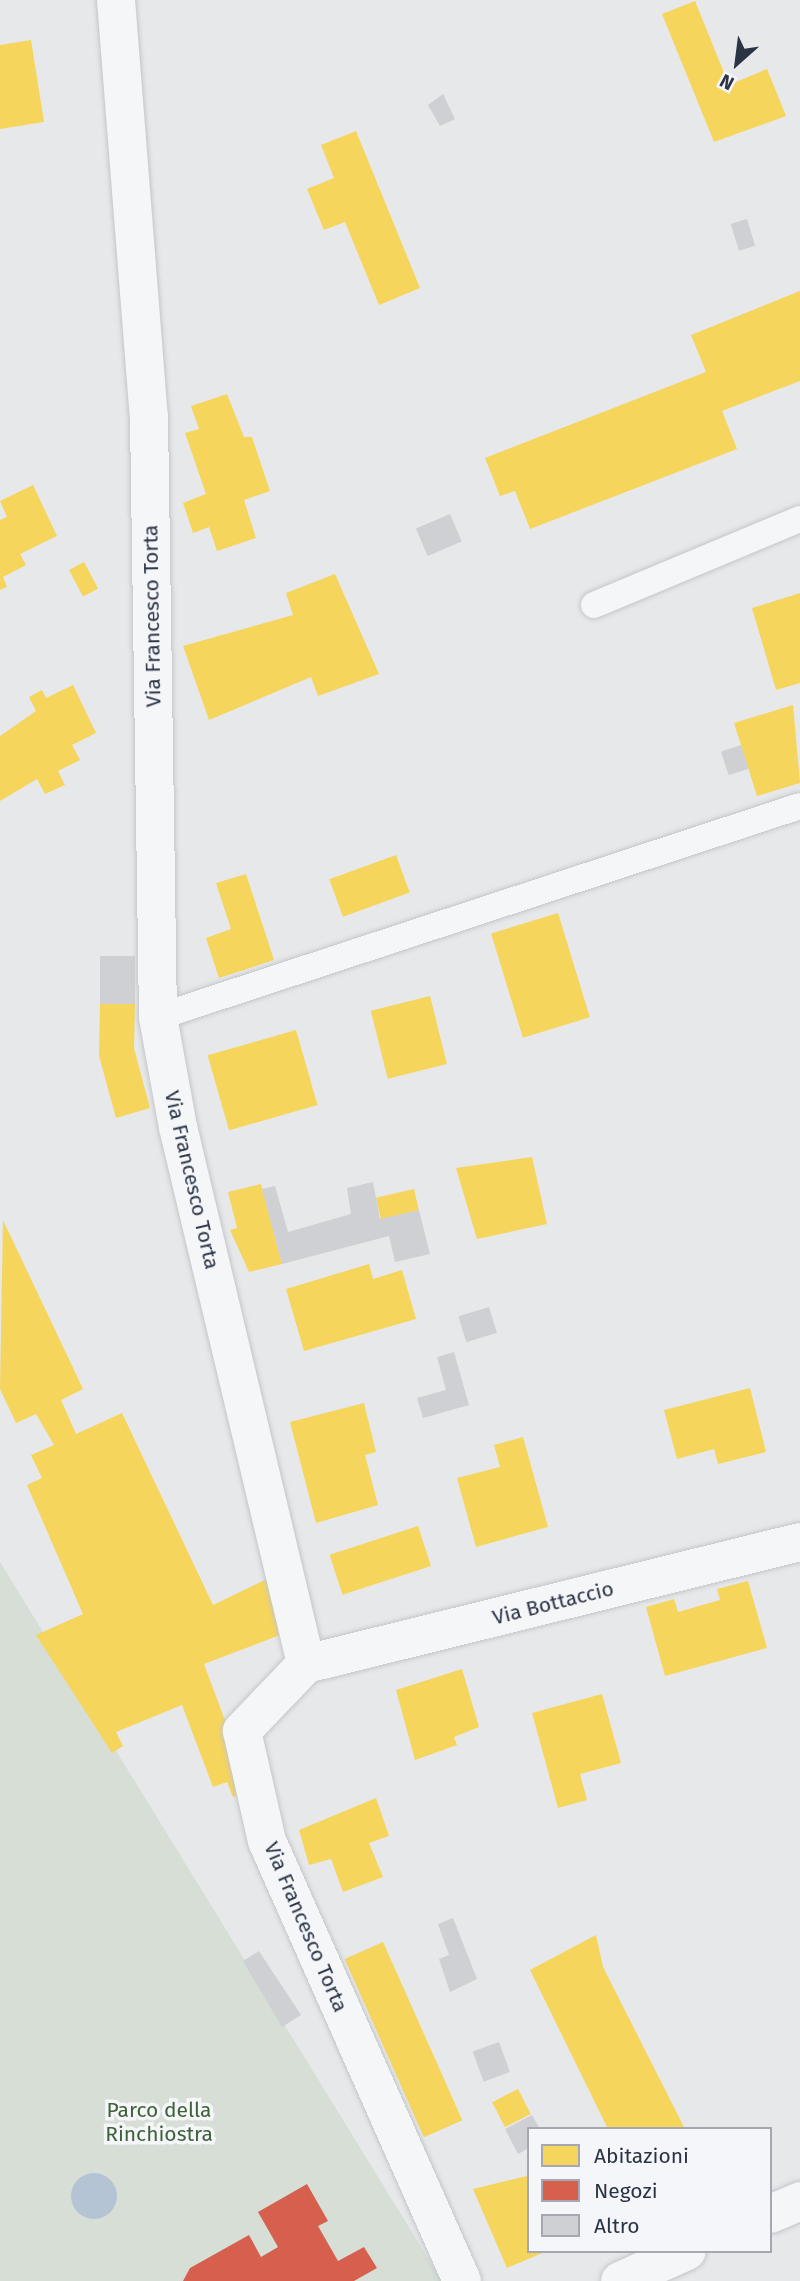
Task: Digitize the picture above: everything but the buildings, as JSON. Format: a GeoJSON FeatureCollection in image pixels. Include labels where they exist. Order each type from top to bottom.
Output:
{"type":"FeatureCollection","features":[{"type":"Feature","properties":{"kind":"street","name":"Via Francesco Torta"},"geometry":{"type":"LineString","coordinates":[[117,0],[149,417],[158,1017],[178,1127],[306,1664],[242,1731],[267,1841],[462,2281]]}},
{"type":"Feature","properties":{"kind":"street","name":"Via Bottaccio"},"geometry":{"type":"LineString","coordinates":[[306,1664],[800,1542]]}},
{"type":"Feature","properties":{"kind":"street"},"geometry":{"type":"LineString","coordinates":[[772,2213],[800,2201]]}},
{"type":"Feature","properties":{"kind":"street"},"geometry":{"type":"LineString","coordinates":[[621,2281],[683,2253]]}},
{"type":"Feature","properties":{"kind":"lane"},"geometry":{"type":"LineString","coordinates":[[594,605],[800,519]]}},
{"type":"Feature","properties":{"kind":"lane"},"geometry":{"type":"LineString","coordinates":[[158,1017],[800,806]]}},
{"type":"Feature","properties":{"kind":"green space","name":"Parco della Rinchiostra"},"geometry":{"type":"Polygon","coordinates":[[[0,1562],[442,2281],[0,2281],[0,1562]]]}},
{"type":"Feature","properties":{"kind":"water"},"geometry":{"type":"Polygon","coordinates":[[[94,2173],[111,2179],[117,2196],[111,2213],[94,2219],[77,2213],[71,2196],[77,2179],[94,2173]]]}}]}
